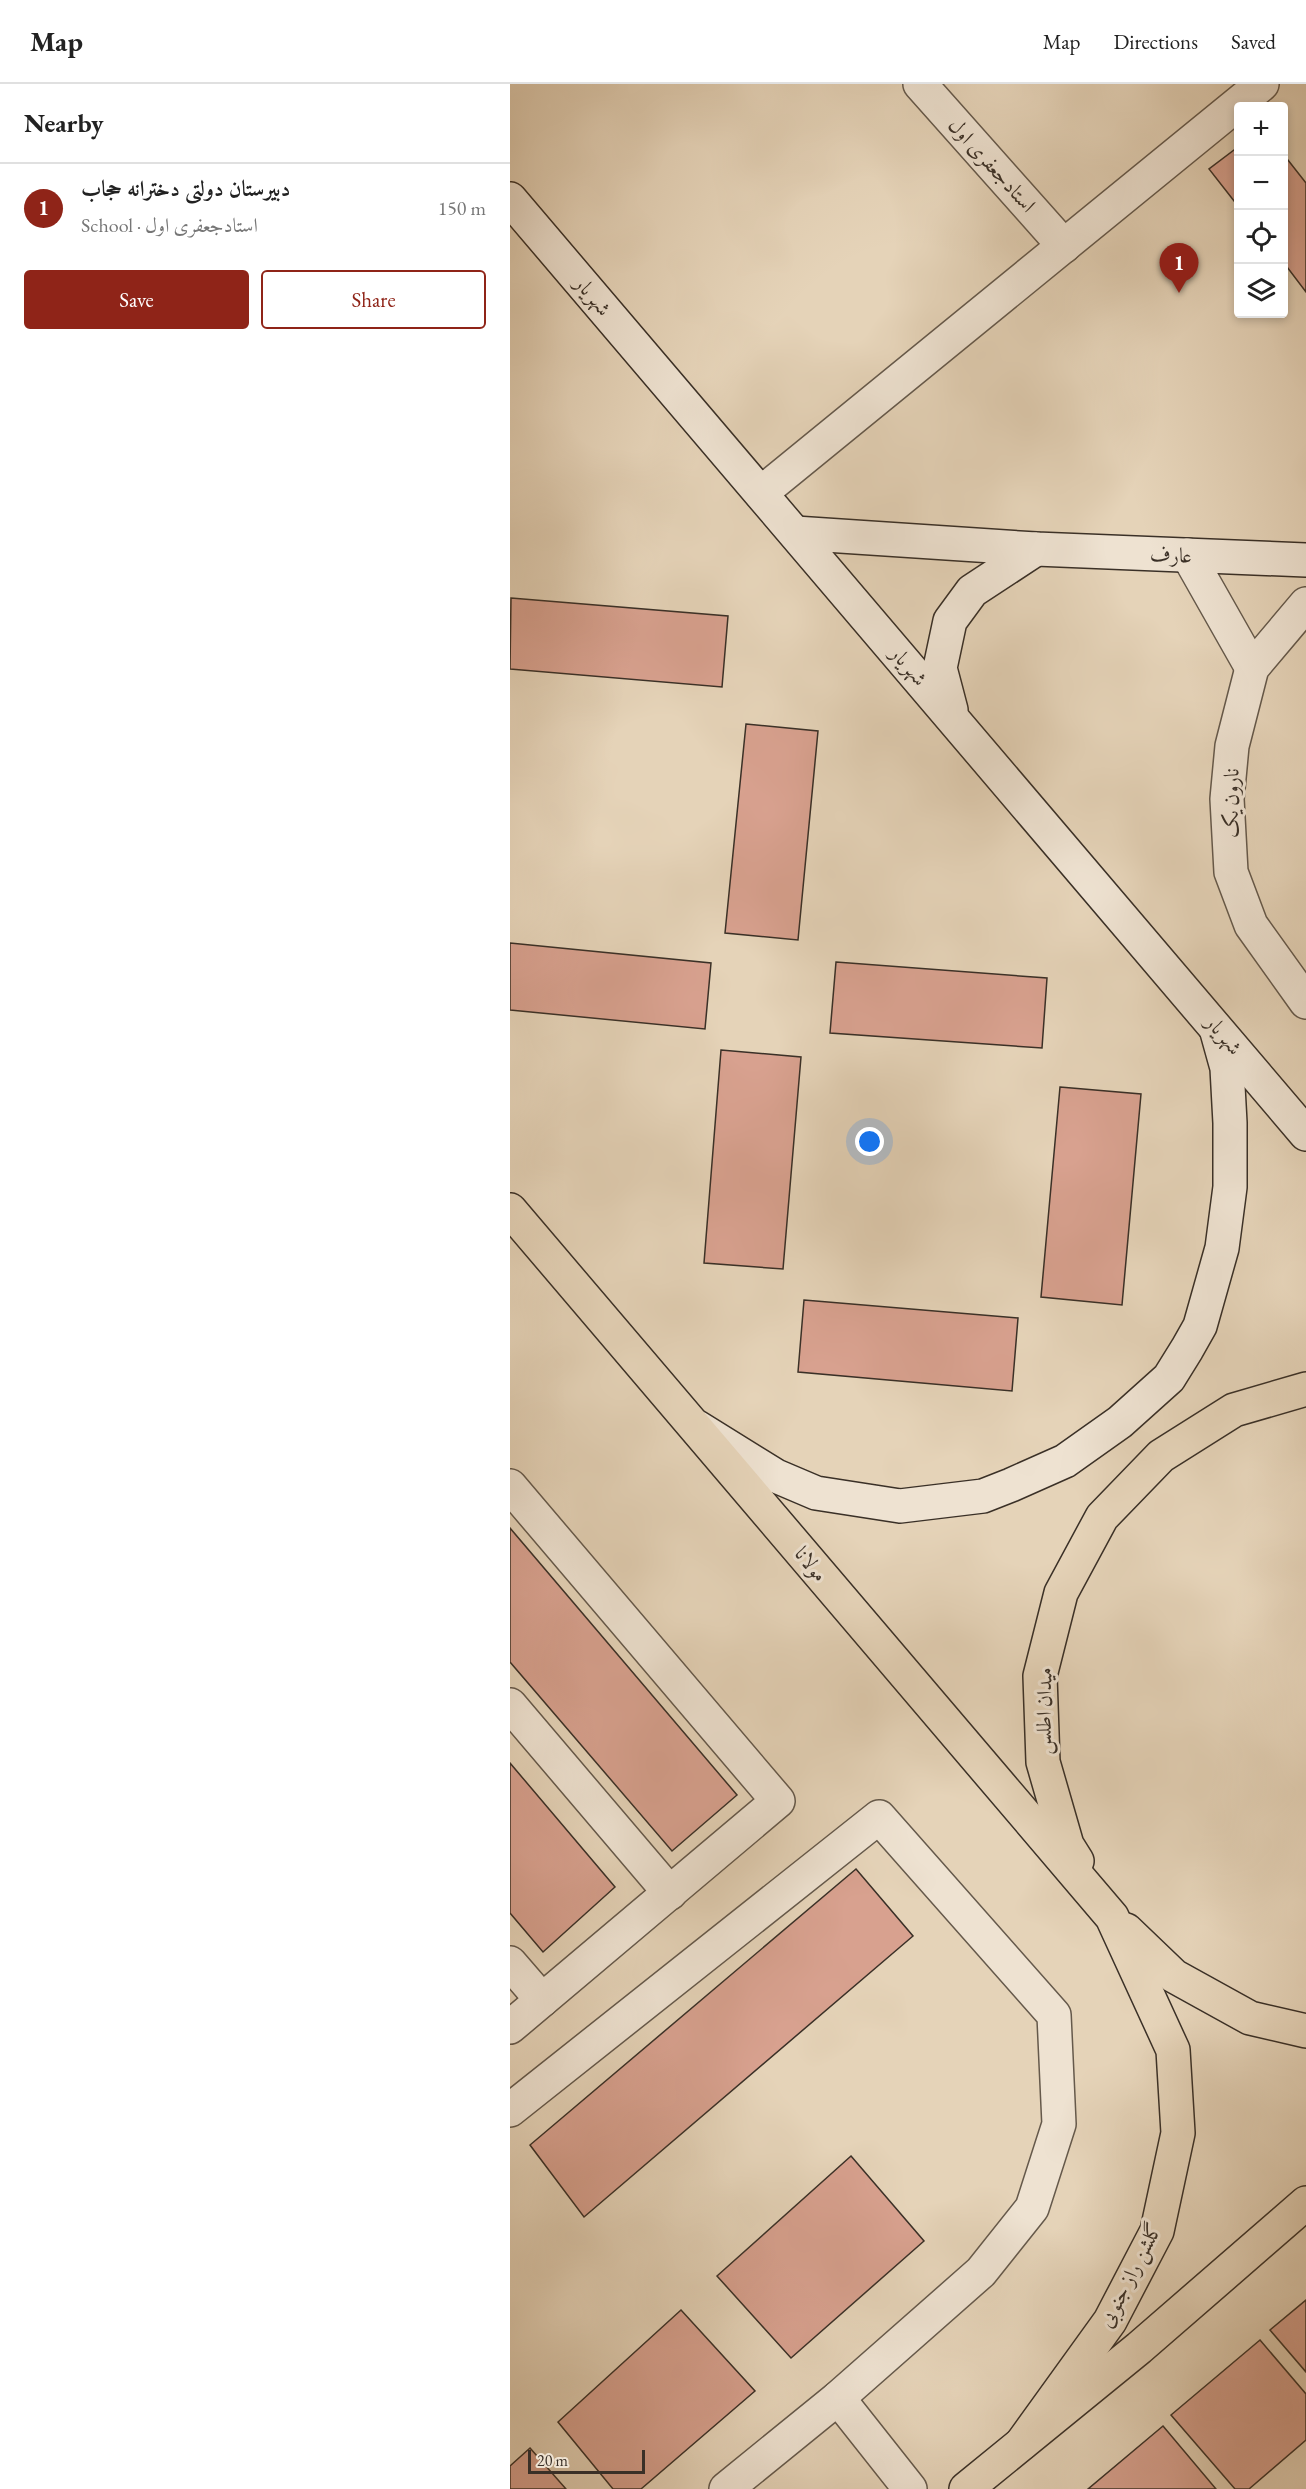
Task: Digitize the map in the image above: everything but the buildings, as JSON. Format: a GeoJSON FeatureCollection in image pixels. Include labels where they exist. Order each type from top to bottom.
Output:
{"type":"FeatureCollection","features":[{"type":"Feature","properties":{"kind":"main road","name":"مولانا"},"geometry":{"type":"LineString","coordinates":[[510,1210],[1112,1917]]}},
{"type":"Feature","properties":{"kind":"main road","name":"میدان اطلس"},"geometry":{"type":"LineString","coordinates":[[1306,1389],[1234,1410],[1161,1455],[1102,1517],[1060,1593],[1040,1676],[1042,1762],[1067,1845],[1112,1917],[1174,1976],[1250,2018],[1306,2031]]}},
{"type":"Feature","properties":{"kind":"main road","name":"گلشن راز جنوبی"},"geometry":{"type":"LineString","coordinates":[[1022,2443],[1110,2320],[1157,2231],[1178,2133],[1173,2050],[1112,1917]]}},
{"type":"Feature","properties":{"kind":"main road","name":"گلشن راز جنوبی"},"geometry":{"type":"LineString","coordinates":[[966,2489],[1139,2348],[1306,2203]]}},
{"type":"Feature","properties":{"kind":"street","name":"استادجعفری اول"},"geometry":{"type":"LineString","coordinates":[[920,84],[1064,246]]}},
{"type":"Feature","properties":{"kind":"street"},"geometry":{"type":"LineString","coordinates":[[761,493],[1262,84]]}},
{"type":"Feature","properties":{"kind":"street","name":"شهریار"},"geometry":{"type":"LineString","coordinates":[[510,199],[1215,1024],[1306,1134]]}},
{"type":"Feature","properties":{"kind":"street","name":"عارف"},"geometry":{"type":"LineString","coordinates":[[795,533],[1036,549],[1306,560]]}},
{"type":"Feature","properties":{"kind":"street"},"geometry":{"type":"LineString","coordinates":[[953,718],[940,668],[950,621],[972,591],[1036,549]]}},
{"type":"Feature","properties":{"kind":"street"},"geometry":{"type":"LineString","coordinates":[[1188,555],[1252,668]]}},
{"type":"Feature","properties":{"kind":"street","name":"نارون یک"},"geometry":{"type":"LineString","coordinates":[[1306,604],[1252,668],[1232,746],[1227,799],[1232,872],[1251,925],[1306,1002]]}},
{"type":"Feature","properties":{"kind":"street"},"geometry":{"type":"LineString","coordinates":[[693,1425],[776,1476],[816,1493],[900,1506],[984,1496],[1065,1461],[1120,1422],[1169,1378],[1187,1349],[1200,1326],[1222,1248],[1230,1187],[1230,1123],[1227,1068],[1215,1024]]}},
{"type":"Feature","properties":{"kind":"street"},"geometry":{"type":"LineString","coordinates":[[510,1486],[778,1801],[510,2027]]}},
{"type":"Feature","properties":{"kind":"street"},"geometry":{"type":"LineString","coordinates":[[510,1705],[670,1893]]}},
{"type":"Feature","properties":{"kind":"street"},"geometry":{"type":"LineString","coordinates":[[510,2110],[879,1817],[1054,2015],[1059,2124],[1032,2208],[981,2272],[838,2398],[726,2489]]}},
{"type":"Feature","properties":{"kind":"street"},"geometry":{"type":"LineString","coordinates":[[510,1963],[542,2000]]}},
{"type":"Feature","properties":{"kind":"street"},"geometry":{"type":"LineString","coordinates":[[838,2398],[910,2489]]}},
{"type":"Feature","properties":{"kind":"place","name":"دبیرستان دولتی دخترانه حجاب"},"geometry":{"type":"Point","coordinates":[1179,293]}}]}
